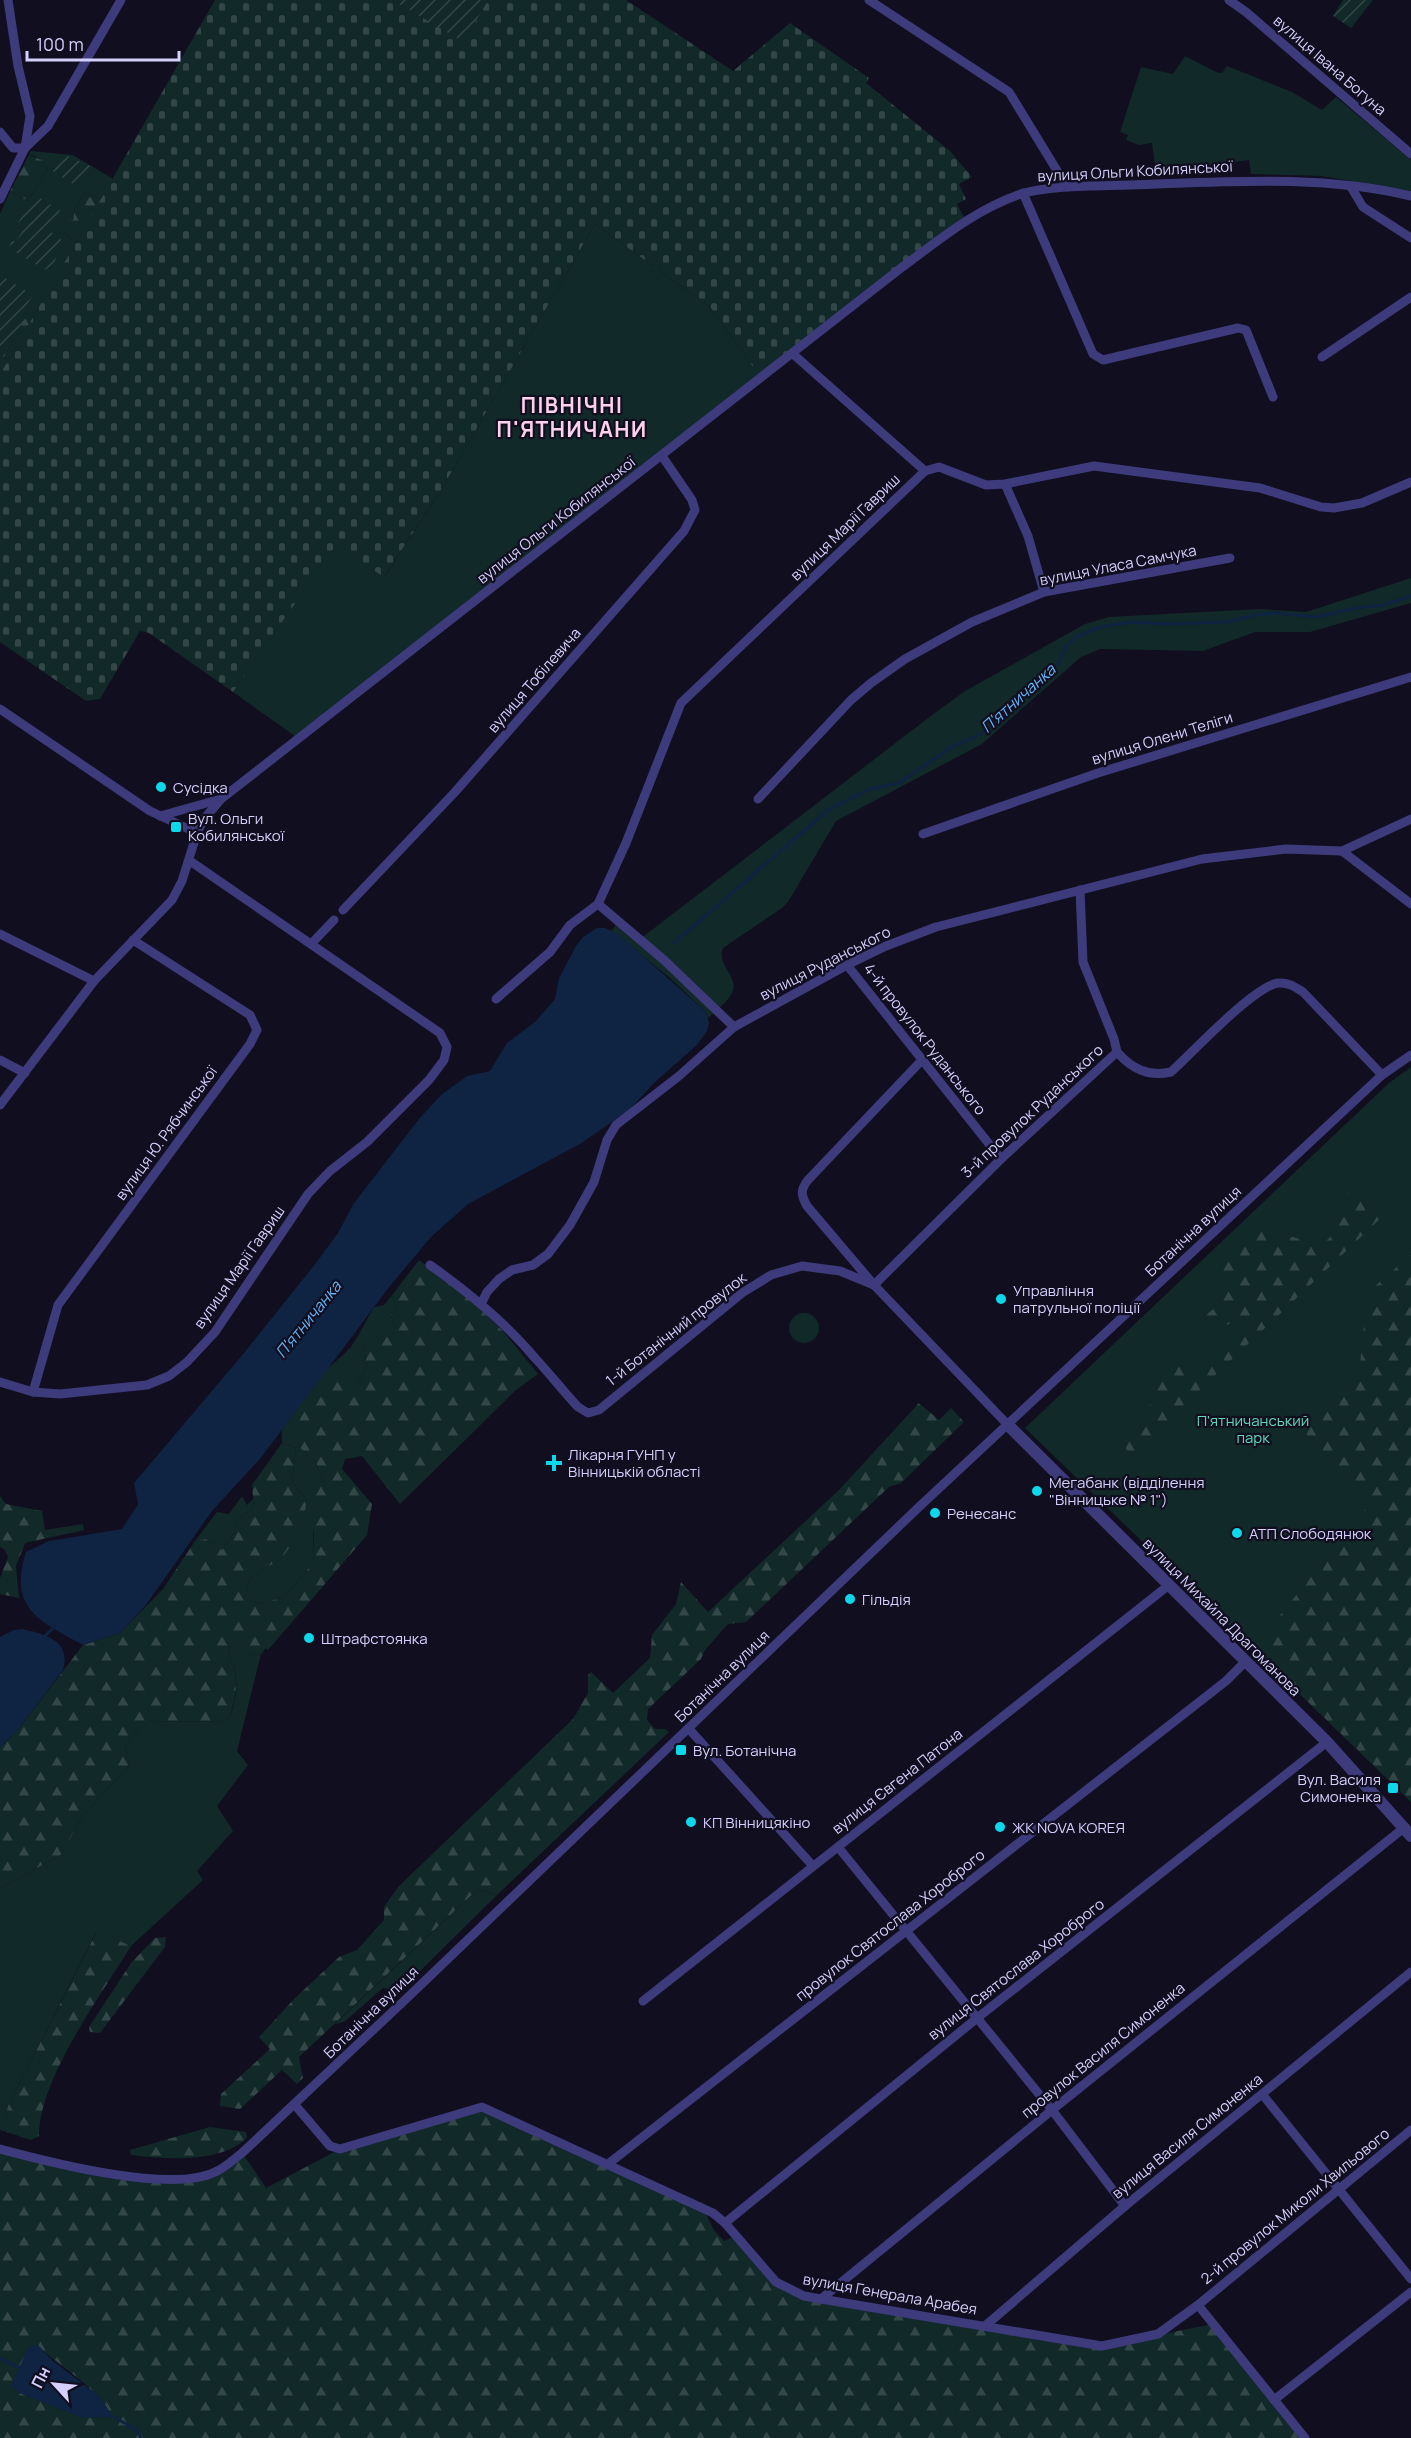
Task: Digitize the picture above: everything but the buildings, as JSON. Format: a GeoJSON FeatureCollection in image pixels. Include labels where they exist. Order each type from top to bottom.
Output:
{"type":"FeatureCollection","features":[{"type":"Feature","properties":{"kind":"street"},"geometry":{"type":"LineString","coordinates":[[0,199],[25,148],[30,116],[18,66],[8,0]]}},
{"type":"Feature","properties":{"kind":"street"},"geometry":{"type":"LineString","coordinates":[[0,132],[13,148],[25,148],[48,126],[121,0]]}},
{"type":"Feature","properties":{"kind":"street"},"geometry":{"type":"LineString","coordinates":[[868,0],[1009,92],[1067,187]]}},
{"type":"Feature","properties":{"kind":"street","name":"вулиця Івана Богуна"},"geometry":{"type":"LineString","coordinates":[[1229,0],[1246,12],[1411,154]]}},
{"type":"Feature","properties":{"kind":"street"},"geometry":{"type":"LineString","coordinates":[[0,12],[10,16]]}},
{"type":"Feature","properties":{"kind":"street","name":"вулиця Ольги Кобилянської"},"geometry":{"type":"LineString","coordinates":[[0,1105],[94,981],[172,900],[190,861],[197,833],[204,819],[221,799],[901,268],[969,218],[1023,193],[1067,187],[1238,180],[1311,182],[1411,196]]}},
{"type":"Feature","properties":{"kind":"street"},"geometry":{"type":"LineString","coordinates":[[1352,187],[1363,207],[1411,238]]}},
{"type":"Feature","properties":{"kind":"street"},"geometry":{"type":"LineString","coordinates":[[1023,193],[1093,354],[1103,360],[1196,340],[1238,328],[1246,330],[1273,397]]}},
{"type":"Feature","properties":{"kind":"street"},"geometry":{"type":"LineString","coordinates":[[1322,357],[1411,297]]}},
{"type":"Feature","properties":{"kind":"street"},"geometry":{"type":"LineString","coordinates":[[793,354],[925,471],[939,467],[986,485],[1005,484],[1095,466],[1260,488],[1321,507],[1334,508],[1362,503],[1411,482]]}},
{"type":"Feature","properties":{"kind":"street","name":"вулиця Тобілевича"},"geometry":{"type":"LineString","coordinates":[[344,910],[458,789],[684,531],[695,510],[692,500],[662,456]]}},
{"type":"Feature","properties":{"kind":"street","name":"вулиця Марії Гавриш"},"geometry":{"type":"LineString","coordinates":[[496,999],[550,952],[570,925],[598,904],[626,843],[681,703],[925,471]]}},
{"type":"Feature","properties":{"kind":"street"},"geometry":{"type":"LineString","coordinates":[[1005,484],[1028,536],[1044,592]]}},
{"type":"Feature","properties":{"kind":"street","name":"вулиця Уласа Самчука"},"geometry":{"type":"LineString","coordinates":[[758,799],[851,700],[871,683],[905,659],[972,622],[1044,592],[1230,558]]}},
{"type":"Feature","properties":{"kind":"street","name":"вулиця Олени Теліги"},"geometry":{"type":"LineString","coordinates":[[923,834],[1098,773],[1411,677]]}},
{"type":"Feature","properties":{"kind":"street"},"geometry":{"type":"LineString","coordinates":[[0,708],[160,816],[197,833]]}},
{"type":"Feature","properties":{"kind":"street"},"geometry":{"type":"LineString","coordinates":[[160,816],[221,799]]}},
{"type":"Feature","properties":{"kind":"street","name":"вулиця Руданського"},"geometry":{"type":"LineString","coordinates":[[481,1304],[487,1292],[499,1279],[512,1270],[533,1265],[548,1254],[570,1225],[594,1182],[607,1140],[616,1125],[679,1076],[734,1027],[847,965],[886,946],[936,927],[1202,859],[1286,849],[1342,850],[1411,819]]}},
{"type":"Feature","properties":{"kind":"street"},"geometry":{"type":"LineString","coordinates":[[1342,850],[1411,904]]}},
{"type":"Feature","properties":{"kind":"street"},"geometry":{"type":"LineString","coordinates":[[190,861],[311,944],[334,920]]}},
{"type":"Feature","properties":{"kind":"street","name":"3-й провулок Руданського"},"geometry":{"type":"LineString","coordinates":[[874,1285],[1001,1159],[1117,1052],[1083,962],[1080,890]]}},
{"type":"Feature","properties":{"kind":"street"},"geometry":{"type":"LineString","coordinates":[[598,904],[664,960],[734,1027]]}},
{"type":"Feature","properties":{"kind":"street"},"geometry":{"type":"LineString","coordinates":[[0,934],[94,981]]}},
{"type":"Feature","properties":{"kind":"street","name":"вулиця Ю. Рябчинської"},"geometry":{"type":"LineString","coordinates":[[33,1392],[58,1305],[250,1044],[257,1030],[250,1015],[134,940]]}},
{"type":"Feature","properties":{"kind":"street","name":"вулиця Марії Гавриш"},"geometry":{"type":"LineString","coordinates":[[0,1382],[33,1392],[60,1394],[147,1385],[169,1376],[187,1362],[215,1332],[308,1194],[330,1171],[368,1142],[429,1080],[444,1060],[447,1047],[440,1033],[311,944]]}},
{"type":"Feature","properties":{"kind":"street","name":"4-й провулок Руданського"},"geometry":{"type":"LineString","coordinates":[[847,965],[1001,1159]]}},
{"type":"Feature","properties":{"kind":"street"},"geometry":{"type":"LineString","coordinates":[[1117,1052],[1139,1071],[1158,1075],[1171,1072],[1257,992],[1280,983],[1291,985],[1303,992],[1382,1075]]}},
{"type":"Feature","properties":{"kind":"street","name":"Ботанічна вулиця"},"geometry":{"type":"LineString","coordinates":[[0,2149],[100,2172],[159,2179],[191,2179],[215,2172],[242,2154],[296,2105],[1007,1424],[1382,1075],[1411,1055]]}},
{"type":"Feature","properties":{"kind":"street"},"geometry":{"type":"LineString","coordinates":[[0,1060],[25,1073]]}},
{"type":"Feature","properties":{"kind":"street","name":"1-й Ботанічний провулок"},"geometry":{"type":"LineString","coordinates":[[922,1060],[802,1188],[801,1195],[807,1206],[874,1285],[1007,1424]]}},
{"type":"Feature","properties":{"kind":"street"},"geometry":{"type":"LineString","coordinates":[[430,1265],[481,1304]]}},
{"type":"Feature","properties":{"kind":"street","name":"1-й Ботанічний провулок"},"geometry":{"type":"LineString","coordinates":[[481,1304],[535,1357],[578,1407],[588,1413],[599,1410],[742,1293],[771,1275],[802,1266],[840,1271],[874,1285]]}},
{"type":"Feature","properties":{"kind":"street","name":"вулиця Михайла Драгоманова"},"geometry":{"type":"LineString","coordinates":[[1007,1424],[1327,1742],[1408,1832]]}},
{"type":"Feature","properties":{"kind":"street","name":"вулиця Євгена Патона"},"geometry":{"type":"LineString","coordinates":[[643,2001],[1169,1585]]}},
{"type":"Feature","properties":{"kind":"street","name":"провулок Святослава Хороброго"},"geometry":{"type":"LineString","coordinates":[[608,2164],[1226,1681],[1245,1662]]}},
{"type":"Feature","properties":{"kind":"street"},"geometry":{"type":"LineString","coordinates":[[688,1729],[813,1866]]}},
{"type":"Feature","properties":{"kind":"street","name":"вулиця Святослава Хороброго"},"geometry":{"type":"LineString","coordinates":[[725,2223],[976,2019],[1327,1742]]}},
{"type":"Feature","properties":{"kind":"street","name":"провулок Василя Симоненка"},"geometry":{"type":"LineString","coordinates":[[821,2299],[1052,2110],[1408,1832]]}},
{"type":"Feature","properties":{"kind":"street"},"geometry":{"type":"LineString","coordinates":[[838,1847],[1052,2110],[1125,2206]]}},
{"type":"Feature","properties":{"kind":"street","name":"вулиця Василя Симоненка"},"geometry":{"type":"LineString","coordinates":[[985,2326],[1125,2206],[1411,1972]]}},
{"type":"Feature","properties":{"kind":"street"},"geometry":{"type":"LineString","coordinates":[[1262,2094],[1411,2279]]}},
{"type":"Feature","properties":{"kind":"street","name":"вулиця Генерала Арабея"},"geometry":{"type":"LineString","coordinates":[[296,2105],[330,2146],[340,2149],[482,2107],[713,2213],[725,2223],[776,2282],[804,2296],[1102,2346],[1158,2334],[1198,2305]]}},
{"type":"Feature","properties":{"kind":"street","name":"2-й провулок Миколи Хвильового"},"geometry":{"type":"LineString","coordinates":[[1198,2305],[1411,2130]]}},
{"type":"Feature","properties":{"kind":"street"},"geometry":{"type":"LineString","coordinates":[[1274,2400],[1411,2292]]}},
{"type":"Feature","properties":{"kind":"street"},"geometry":{"type":"LineString","coordinates":[[1198,2305],[1305,2438]]}},
{"type":"Feature","properties":{"kind":"green space"},"geometry":{"type":"Polygon","coordinates":[[[215,0],[392,0],[464,41],[488,0],[626,0],[733,71],[790,23],[869,78],[866,83],[950,151],[972,177],[959,184],[966,199],[957,204],[966,221],[761,378],[711,308],[595,224],[441,490],[384,577],[336,545],[233,692],[149,633],[140,631],[100,699],[86,701],[0,642],[0,375],[215,0]]]}},
{"type":"Feature","properties":{"kind":"green space"},"geometry":{"type":"Polygon","coordinates":[[[392,0],[488,0],[464,42],[392,0]]]}},
{"type":"Feature","properties":{"kind":"green space"},"geometry":{"type":"Polygon","coordinates":[[[1343,0],[1373,0],[1351,28],[1333,16],[1343,0]]]}},
{"type":"Feature","properties":{"kind":"green space"},"geometry":{"type":"Polygon","coordinates":[[[1185,56],[1216,72],[1222,73],[1227,66],[1292,92],[1322,110],[1336,97],[1411,160],[1411,191],[1321,176],[1251,174],[1249,160],[1156,173],[1152,143],[1139,145],[1126,140],[1128,135],[1120,132],[1141,67],[1173,74],[1185,56]]]}},
{"type":"Feature","properties":{"kind":"green space"},"geometry":{"type":"Polygon","coordinates":[[[31,151],[73,155],[113,179],[101,200],[86,191],[75,208],[73,221],[60,229],[76,243],[34,316],[30,315],[0,356],[0,214],[10,191],[28,201],[48,168],[35,156],[29,155],[31,151]]]}},
{"type":"Feature","properties":{"kind":"green space"},"geometry":{"type":"Polygon","coordinates":[[[29,155],[44,161],[48,168],[28,201],[10,191],[29,155]]]}},
{"type":"Feature","properties":{"kind":"green space"},"geometry":{"type":"Polygon","coordinates":[[[56,155],[68,156],[93,167],[78,187],[48,168],[56,155]]]}},
{"type":"Feature","properties":{"kind":"green space"},"geometry":{"type":"Polygon","coordinates":[[[86,191],[101,200],[76,243],[60,229],[64,222],[73,220],[75,208],[86,191]]]}},
{"type":"Feature","properties":{"kind":"green space"},"geometry":{"type":"Polygon","coordinates":[[[34,194],[62,212],[51,232],[63,241],[54,263],[45,270],[9,248],[12,240],[15,242],[22,232],[17,225],[34,194]]]}},
{"type":"Feature","properties":{"kind":"green space"},"geometry":{"type":"Polygon","coordinates":[[[595,224],[711,308],[761,378],[299,739],[233,692],[336,544],[385,576],[441,490],[595,224]]]}},
{"type":"Feature","properties":{"kind":"green space"},"geometry":{"type":"Polygon","coordinates":[[[0,275],[33,295],[19,318],[23,321],[4,357],[0,356],[0,275]]]}},
{"type":"Feature","properties":{"kind":"green space"},"geometry":{"type":"Polygon","coordinates":[[[30,314],[34,316],[0,375],[0,356],[4,357],[23,321],[30,314]]]}},
{"type":"Feature","properties":{"kind":"green space"},"geometry":{"type":"Polygon","coordinates":[[[1411,578],[1411,603],[1310,632],[1255,632],[1203,651],[1100,649],[1081,657],[982,744],[836,821],[788,902],[723,948],[723,960],[734,987],[728,1000],[708,1018],[706,1012],[670,978],[609,929],[612,930],[619,921],[640,939],[965,691],[1085,624],[1109,617],[1259,609],[1306,612],[1411,578]]]}},
{"type":"Feature","properties":{"kind":"green space","name":"П'ятничанський парк"},"geometry":{"type":"Polygon","coordinates":[[[1411,1067],[1411,1802],[1025,1428],[1389,1083],[1411,1067]]]}},
{"type":"Feature","properties":{"kind":"green space"},"geometry":{"type":"Polygon","coordinates":[[[1355,1186],[1364,1189],[1371,1197],[1371,1211],[1382,1217],[1131,1455],[1126,1449],[1125,1442],[1132,1427],[1154,1400],[1155,1383],[1163,1366],[1181,1352],[1187,1361],[1187,1374],[1199,1369],[1200,1362],[1213,1351],[1227,1351],[1243,1333],[1241,1326],[1234,1322],[1205,1334],[1192,1315],[1198,1308],[1208,1313],[1215,1308],[1206,1297],[1221,1282],[1216,1271],[1258,1228],[1323,1244],[1334,1233],[1338,1211],[1346,1209],[1353,1203],[1347,1192],[1355,1186]]]}},
{"type":"Feature","properties":{"kind":"green space"},"geometry":{"type":"Polygon","coordinates":[[[1411,1255],[1411,1801],[1253,1649],[1370,1503],[1302,1430],[1359,1375],[1367,1293],[1411,1255]]]}},
{"type":"Feature","properties":{"kind":"green space"},"geometry":{"type":"Polygon","coordinates":[[[419,1260],[461,1291],[502,1330],[538,1374],[516,1390],[400,1504],[362,1456],[345,1459],[342,1469],[372,1504],[367,1535],[268,1650],[266,1648],[261,1654],[252,1655],[230,1646],[228,1653],[236,1678],[236,1687],[228,1721],[144,1722],[125,1745],[129,1765],[82,1817],[61,1855],[0,1888],[0,1747],[17,1731],[83,1645],[120,1633],[163,1589],[195,1541],[206,1539],[222,1550],[234,1533],[237,1520],[254,1508],[252,1485],[282,1443],[296,1448],[292,1482],[307,1500],[301,1531],[282,1558],[249,1579],[245,1598],[259,1604],[284,1597],[314,1562],[313,1497],[324,1482],[316,1463],[297,1445],[300,1412],[340,1379],[357,1385],[367,1368],[364,1347],[375,1330],[395,1329],[391,1315],[396,1308],[393,1294],[419,1260]]]}},
{"type":"Feature","properties":{"kind":"green space"},"geometry":{"type":"Polygon","coordinates":[[[393,1294],[396,1308],[391,1315],[395,1329],[364,1347],[367,1368],[357,1385],[297,1445],[316,1463],[324,1482],[313,1533],[314,1562],[284,1597],[259,1604],[245,1598],[249,1579],[282,1558],[307,1500],[292,1482],[296,1448],[282,1443],[282,1429],[287,1415],[303,1391],[351,1347],[374,1307],[384,1305],[393,1294]]]}},
{"type":"Feature","properties":{"kind":"green space"},"geometry":{"type":"Polygon","coordinates":[[[804,1313],[815,1317],[819,1328],[815,1339],[804,1343],[793,1339],[789,1328],[793,1317],[804,1313]]]}},
{"type":"Feature","properties":{"kind":"green space"},"geometry":{"type":"Polygon","coordinates":[[[919,1403],[939,1420],[951,1408],[964,1422],[901,1483],[889,1487],[746,1622],[728,1624],[705,1650],[701,1659],[648,1709],[647,1720],[655,1729],[665,1729],[669,1732],[497,1895],[478,1889],[299,2057],[303,2078],[297,2084],[282,2070],[240,2109],[220,2106],[221,2094],[270,2049],[259,2037],[294,1999],[339,1957],[357,1950],[384,1920],[384,1907],[398,1887],[573,1719],[588,1693],[588,1675],[591,1672],[613,1693],[650,1658],[652,1635],[676,1604],[681,1582],[708,1612],[839,1490],[919,1403]]]}},
{"type":"Feature","properties":{"kind":"green space"},"geometry":{"type":"Polygon","coordinates":[[[0,1496],[6,1504],[42,1511],[45,1530],[83,1524],[84,1530],[25,1543],[16,1566],[19,1598],[0,1594],[0,1578],[8,1557],[4,1549],[0,1547],[0,1496]]]}},
{"type":"Feature","properties":{"kind":"green space"},"geometry":{"type":"Polygon","coordinates":[[[242,1496],[247,1505],[253,1499],[254,1508],[237,1520],[234,1533],[222,1550],[206,1539],[195,1541],[217,1512],[229,1514],[242,1496]]]}},
{"type":"Feature","properties":{"kind":"green space"},"geometry":{"type":"Polygon","coordinates":[[[231,1645],[252,1655],[261,1654],[237,1751],[248,1765],[217,1806],[233,1831],[197,1871],[203,1880],[131,1946],[96,1932],[8,2106],[5,2122],[0,2120],[0,1888],[61,1855],[82,1817],[129,1765],[125,1745],[144,1722],[228,1721],[236,1695],[236,1678],[228,1653],[231,1645]]]}},
{"type":"Feature","properties":{"kind":"green space"},"geometry":{"type":"Polygon","coordinates":[[[478,1889],[497,1895],[421,1970],[395,1991],[383,1988],[344,2022],[335,2024],[478,1889]]]}},
{"type":"Feature","properties":{"kind":"green space"},"geometry":{"type":"Polygon","coordinates":[[[97,1931],[131,1946],[60,2064],[42,2113],[39,2136],[31,2140],[0,2130],[0,2120],[5,2121],[8,2106],[97,1931]]]}},
{"type":"Feature","properties":{"kind":"green space"},"geometry":{"type":"Polygon","coordinates":[[[166,1937],[165,1947],[100,2033],[90,2032],[89,2027],[131,1963],[155,1938],[166,1937]]]}},
{"type":"Feature","properties":{"kind":"green space"},"geometry":{"type":"Polygon","coordinates":[[[482,2107],[705,2212],[714,2230],[724,2241],[733,2237],[789,2290],[1102,2346],[1213,2324],[1305,2438],[0,2438],[0,2152],[34,2160],[191,2181],[243,2154],[266,2188],[340,2149],[482,2107]],[[37,2345],[20,2393],[51,2405],[112,2417],[88,2387],[37,2345]]]}},
{"type":"Feature","properties":{"kind":"green space"},"geometry":{"type":"Polygon","coordinates":[[[210,2127],[246,2132],[247,2138],[222,2152],[207,2156],[160,2158],[131,2155],[130,2150],[210,2127]]]}},
{"type":"Feature","properties":{"kind":"water"},"geometry":{"type":"Polygon","coordinates":[[[597,928],[605,928],[618,934],[706,1012],[709,1023],[707,1031],[697,1045],[655,1082],[629,1110],[580,1144],[468,1204],[431,1237],[390,1286],[260,1459],[212,1511],[146,1605],[120,1633],[83,1645],[41,1620],[31,1611],[21,1587],[21,1571],[26,1552],[49,1541],[122,1529],[138,1504],[134,1483],[244,1353],[316,1263],[338,1233],[354,1203],[419,1119],[441,1095],[467,1076],[490,1071],[507,1043],[535,1022],[555,999],[559,978],[576,946],[583,937],[597,928]]]}},
{"type":"Feature","properties":{"kind":"water"},"geometry":{"type":"Polygon","coordinates":[[[23,1629],[55,1641],[60,1646],[65,1660],[63,1670],[17,1731],[0,1747],[0,1637],[14,1630],[23,1629]]]}},
{"type":"Feature","properties":{"kind":"water"},"geometry":{"type":"Polygon","coordinates":[[[37,2344],[52,2360],[100,2397],[113,2417],[83,2418],[20,2393],[11,2386],[28,2348],[37,2344]]]}},
{"type":"Feature","properties":{"kind":"waterway","name":"П'ятничанка"},"geometry":{"type":"LineString","coordinates":[[674,943],[828,810],[870,789],[899,783],[950,748],[984,732],[1023,691],[1058,663],[1066,646],[1076,637],[1100,627],[1131,622],[1169,624],[1228,622],[1274,613],[1316,617],[1356,608],[1383,605],[1411,596]]}},
{"type":"Feature","properties":{"kind":"waterway","name":"П'ятничанка"},"geometry":{"type":"LineString","coordinates":[[44,1637],[54,1627]]}},
{"type":"Feature","properties":{"kind":"waterway"},"geometry":{"type":"LineString","coordinates":[[0,2358],[21,2369]]}},
{"type":"Feature","properties":{"kind":"waterway"},"geometry":{"type":"LineString","coordinates":[[110,2415],[137,2430],[141,2438]]}},
{"type":"Feature","properties":{"kind":"place","name":"Сусідка"},"geometry":{"type":"Point","coordinates":[161,787]}},
{"type":"Feature","properties":{"kind":"place","name":"Вул. Ольги Кобилянської"},"geometry":{"type":"Point","coordinates":[176,827]}},
{"type":"Feature","properties":{"kind":"place","name":"Управління патрульної поліції"},"geometry":{"type":"Point","coordinates":[1001,1299]}},
{"type":"Feature","properties":{"kind":"place","name":"Лікарня ГУНП у Вінницькій області"},"geometry":{"type":"Point","coordinates":[554,1463]}},
{"type":"Feature","properties":{"kind":"place","name":"Мегабанк (відділення \"Вінницьке № 1\")"},"geometry":{"type":"Point","coordinates":[1037,1491]}},
{"type":"Feature","properties":{"kind":"place","name":"Ренесанс"},"geometry":{"type":"Point","coordinates":[935,1513]}},
{"type":"Feature","properties":{"kind":"place","name":"АТП Слободянюк"},"geometry":{"type":"Point","coordinates":[1237,1533]}},
{"type":"Feature","properties":{"kind":"place","name":"Гільдія"},"geometry":{"type":"Point","coordinates":[850,1599]}},
{"type":"Feature","properties":{"kind":"place","name":"Штрафстоянка"},"geometry":{"type":"Point","coordinates":[309,1638]}},
{"type":"Feature","properties":{"kind":"place","name":"Вул. Ботанічна"},"geometry":{"type":"Point","coordinates":[681,1750]}},
{"type":"Feature","properties":{"kind":"place","name":"Вул. Василя Симоненка"},"geometry":{"type":"Point","coordinates":[1393,1788]}},
{"type":"Feature","properties":{"kind":"place","name":"КП Вінницякіно"},"geometry":{"type":"Point","coordinates":[691,1822]}},
{"type":"Feature","properties":{"kind":"place","name":"ЖК NOVA KOREЯ"},"geometry":{"type":"Point","coordinates":[1000,1827]}},
{"type":"Feature","properties":{"kind":"district","name":"ПІВНІЧНІ П'ЯТНИЧАНИ"},"geometry":{"type":"Point","coordinates":[572,417]}}]}
